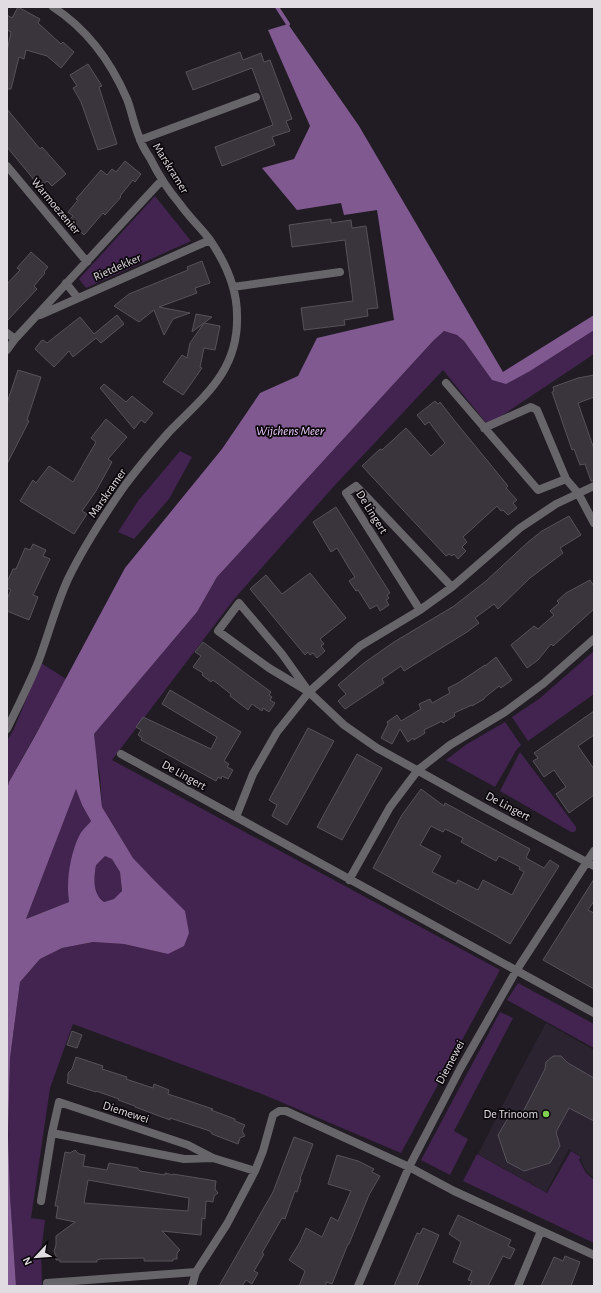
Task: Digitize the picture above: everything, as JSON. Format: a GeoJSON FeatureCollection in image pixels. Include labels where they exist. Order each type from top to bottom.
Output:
{"type":"FeatureCollection","features":[{"type":"Feature","properties":{"kind":"street","name":"Marskramer"},"geometry":{"type":"LineString","coordinates":[[7,729],[24,696],[39,660],[68,580],[101,520],[124,487],[168,434],[209,393],[224,372],[236,337],[238,315],[233,287],[225,265],[210,240],[179,204],[162,180],[140,140],[127,100],[113,70],[98,48],[78,26],[53,7]]}},
{"type":"Feature","properties":{"kind":"street","name":"Marskramer"},"geometry":{"type":"LineString","coordinates":[[140,140],[256,97]]}},
{"type":"Feature","properties":{"kind":"street","name":"Warmoezenier"},"geometry":{"type":"LineString","coordinates":[[7,166],[87,262]]}},
{"type":"Feature","properties":{"kind":"street","name":"Rietdekker"},"geometry":{"type":"LineString","coordinates":[[7,350],[15,339],[66,283],[162,180]]}},
{"type":"Feature","properties":{"kind":"street","name":"Rietdekker"},"geometry":{"type":"LineString","coordinates":[[35,317],[77,297],[210,240]]}},
{"type":"Feature","properties":{"kind":"street"},"geometry":{"type":"LineString","coordinates":[[233,287],[340,272]]}},
{"type":"Feature","properties":{"kind":"street"},"geometry":{"type":"LineString","coordinates":[[66,283],[77,297]]}},
{"type":"Feature","properties":{"kind":"street"},"geometry":{"type":"LineString","coordinates":[[7,333],[15,339]]}},
{"type":"Feature","properties":{"kind":"street"},"geometry":{"type":"LineString","coordinates":[[446,383],[538,490],[566,479]]}},
{"type":"Feature","properties":{"kind":"street"},"geometry":{"type":"LineString","coordinates":[[484,428],[531,406],[537,410],[566,479],[578,494],[594,523]]}},
{"type":"Feature","properties":{"kind":"street","name":"De Lingert"},"geometry":{"type":"LineString","coordinates":[[420,610],[346,493],[356,486],[364,493],[452,587]]}},
{"type":"Feature","properties":{"kind":"street"},"geometry":{"type":"LineString","coordinates":[[236,817],[253,774],[277,732],[309,692],[360,646],[420,610],[452,587],[520,528],[556,504],[594,486]]}},
{"type":"Feature","properties":{"kind":"street","name":"De Lingert"},"geometry":{"type":"LineString","coordinates":[[309,692],[269,668],[218,631],[239,603],[282,654],[309,692],[344,725],[377,748],[590,864]]}},
{"type":"Feature","properties":{"kind":"street"},"geometry":{"type":"LineString","coordinates":[[349,880],[390,806],[418,770],[450,745],[505,712],[544,683],[594,640]]}},
{"type":"Feature","properties":{"kind":"street","name":"De Lingert"},"geometry":{"type":"LineString","coordinates":[[121,754],[594,1013]]}},
{"type":"Feature","properties":{"kind":"street"},"geometry":{"type":"LineString","coordinates":[[516,971],[590,864],[594,851]]}},
{"type":"Feature","properties":{"kind":"street","name":"Diemewei"},"geometry":{"type":"LineString","coordinates":[[358,1286],[409,1167],[460,1069],[516,971]]}},
{"type":"Feature","properties":{"kind":"street","name":"Diemewei"},"geometry":{"type":"LineString","coordinates":[[41,1201],[52,1133],[59,1102],[188,1144],[213,1158],[255,1171]]}},
{"type":"Feature","properties":{"kind":"street"},"geometry":{"type":"LineString","coordinates":[[190,1285],[196,1272],[226,1224],[255,1171],[263,1151],[270,1122],[273,1115],[279,1111],[286,1111],[409,1167],[454,1191],[594,1256]]}},
{"type":"Feature","properties":{"kind":"street","name":"Diemewei"},"geometry":{"type":"LineString","coordinates":[[52,1133],[184,1159],[213,1158]]}},
{"type":"Feature","properties":{"kind":"street"},"geometry":{"type":"LineString","coordinates":[[518,1286],[541,1232]]}},
{"type":"Feature","properties":{"kind":"street"},"geometry":{"type":"LineString","coordinates":[[47,1286],[46,1283],[196,1272]]}},
{"type":"Feature","properties":{"kind":"shaded area"},"geometry":{"type":"Polygon","coordinates":[[[155,196],[191,241],[86,288],[79,279],[155,196]]]}},
{"type":"Feature","properties":{"kind":"shaded area"},"geometry":{"type":"Polygon","coordinates":[[[594,329],[594,354],[488,425],[443,370],[335,485],[235,598],[112,760],[500,970],[401,1153],[262,1094],[73,1024],[50,1088],[31,1218],[45,1220],[41,1252],[42,1286],[16,1286],[10,1196],[8,1135],[10,1058],[20,982],[40,959],[62,948],[93,942],[124,944],[168,954],[164,890],[133,858],[102,807],[100,776],[95,751],[94,734],[197,612],[217,577],[433,341],[444,331],[457,335],[464,341],[492,380],[594,329]]]}},
{"type":"Feature","properties":{"kind":"shaded area"},"geometry":{"type":"Polygon","coordinates":[[[180,451],[192,457],[169,499],[134,539],[118,532],[138,501],[180,451]]]}},
{"type":"Feature","properties":{"kind":"shaded area"},"geometry":{"type":"Polygon","coordinates":[[[594,651],[594,694],[528,741],[512,717],[539,699],[594,651]]]}},
{"type":"Feature","properties":{"kind":"shaded area"},"geometry":{"type":"Polygon","coordinates":[[[41,663],[66,679],[9,782],[7,789],[7,741],[14,729],[41,663]]]}},
{"type":"Feature","properties":{"kind":"shaded area"},"geometry":{"type":"Polygon","coordinates":[[[505,722],[521,745],[517,749],[495,787],[446,760],[467,744],[505,722]]]}},
{"type":"Feature","properties":{"kind":"shaded area"},"geometry":{"type":"Polygon","coordinates":[[[520,752],[576,827],[574,832],[571,832],[500,791],[520,752]]]}},
{"type":"Feature","properties":{"kind":"shaded area"},"geometry":{"type":"Polygon","coordinates":[[[76,788],[82,805],[91,821],[79,835],[68,895],[69,902],[26,919],[76,788]]]}},
{"type":"Feature","properties":{"kind":"shaded area"},"geometry":{"type":"Polygon","coordinates":[[[105,856],[112,858],[120,872],[122,892],[114,899],[104,902],[97,895],[94,880],[96,864],[105,856]]]}},
{"type":"Feature","properties":{"kind":"shaded area"},"geometry":{"type":"Polygon","coordinates":[[[518,983],[594,1024],[594,1048],[507,1000],[518,983]]]}},
{"type":"Feature","properties":{"kind":"shaded area"},"geometry":{"type":"Polygon","coordinates":[[[500,1012],[513,1018],[454,1131],[468,1139],[450,1175],[421,1160],[500,1012]]]}},
{"type":"Feature","properties":{"kind":"shaded area","name":"De Trinoom"},"geometry":{"type":"Polygon","coordinates":[[[546,1023],[594,1050],[594,1178],[586,1171],[581,1160],[582,1157],[569,1149],[546,1192],[478,1154],[546,1023]]]}},
{"type":"Feature","properties":{"kind":"shaded area"},"geometry":{"type":"Polygon","coordinates":[[[571,1151],[581,1157],[579,1160],[586,1173],[594,1180],[594,1243],[463,1181],[477,1154],[547,1193],[571,1151]]]}},
{"type":"Feature","properties":{"kind":"water","name":"Wijchens Meer"},"geometry":{"type":"Polygon","coordinates":[[[288,24],[359,126],[503,372],[594,315],[594,330],[530,371],[506,384],[492,380],[464,341],[457,335],[444,331],[433,341],[217,577],[197,612],[94,734],[102,807],[133,858],[185,911],[189,933],[184,946],[168,954],[124,944],[93,942],[62,948],[40,959],[20,982],[10,1058],[8,1135],[10,1196],[16,1286],[7,1286],[7,789],[9,782],[125,568],[222,449],[260,393],[298,376],[317,338],[394,320],[377,210],[344,215],[341,203],[297,210],[262,168],[294,159],[310,126],[268,30],[288,24]],[[76,789],[26,919],[69,902],[68,877],[73,852],[80,834],[91,821],[82,805],[76,789]],[[105,856],[96,865],[94,880],[97,895],[104,902],[114,899],[122,891],[120,872],[112,859],[105,856]]]}},
{"type":"Feature","properties":{"kind":"building"},"geometry":{"type":"Polygon","coordinates":[[[18,7],[40,19],[38,23],[61,44],[63,42],[74,52],[61,68],[47,56],[26,50],[24,59],[19,57],[11,89],[7,89],[7,51],[11,32],[7,30],[7,15],[12,18],[18,7]]]}},
{"type":"Feature","properties":{"kind":"building"},"geometry":{"type":"Polygon","coordinates":[[[240,52],[243,60],[261,53],[264,62],[270,60],[292,119],[286,121],[290,131],[272,137],[275,145],[222,166],[215,147],[273,125],[252,68],[193,90],[186,72],[240,52]]]}},
{"type":"Feature","properties":{"kind":"building"},"geometry":{"type":"Polygon","coordinates":[[[88,64],[102,86],[99,87],[117,144],[98,150],[81,102],[73,88],[77,86],[70,75],[88,64]]]}},
{"type":"Feature","properties":{"kind":"building"},"geometry":{"type":"Polygon","coordinates":[[[7,109],[40,149],[42,147],[66,174],[52,186],[47,181],[40,187],[7,147],[7,109]]]}},
{"type":"Feature","properties":{"kind":"building"},"geometry":{"type":"Polygon","coordinates":[[[125,161],[141,174],[135,182],[133,180],[120,196],[121,197],[105,215],[103,213],[84,235],[68,221],[73,216],[68,212],[78,200],[76,199],[101,170],[107,175],[112,169],[116,172],[125,161]]]}},
{"type":"Feature","properties":{"kind":"building"},"geometry":{"type":"Polygon","coordinates":[[[331,219],[331,223],[351,220],[352,228],[366,226],[378,308],[367,309],[368,316],[344,320],[345,325],[304,330],[301,308],[353,301],[345,240],[292,247],[289,225],[331,219]]]}},
{"type":"Feature","properties":{"kind":"building"},"geometry":{"type":"Polygon","coordinates":[[[31,252],[48,267],[34,286],[37,289],[7,321],[7,284],[20,270],[17,268],[31,252]]]}},
{"type":"Feature","properties":{"kind":"building"},"geometry":{"type":"Polygon","coordinates":[[[202,261],[210,283],[195,288],[197,293],[159,307],[190,313],[173,319],[164,335],[154,310],[139,322],[114,306],[129,294],[188,270],[187,267],[202,261]]]}},
{"type":"Feature","properties":{"kind":"building"},"geometry":{"type":"Polygon","coordinates":[[[196,314],[212,317],[192,332],[196,314]]]}},
{"type":"Feature","properties":{"kind":"building"},"geometry":{"type":"Polygon","coordinates":[[[117,315],[124,324],[101,343],[96,338],[73,357],[69,351],[54,367],[35,349],[41,341],[43,340],[47,343],[80,317],[94,334],[117,315]]]}},
{"type":"Feature","properties":{"kind":"building"},"geometry":{"type":"Polygon","coordinates":[[[204,323],[220,326],[215,350],[204,348],[200,367],[202,368],[183,395],[163,382],[182,355],[187,358],[190,343],[204,323]]]}},
{"type":"Feature","properties":{"kind":"building"},"geometry":{"type":"Polygon","coordinates":[[[18,370],[41,377],[27,420],[29,421],[7,464],[7,403],[18,370]]]}},
{"type":"Feature","properties":{"kind":"building"},"geometry":{"type":"Polygon","coordinates":[[[594,375],[594,397],[578,403],[594,449],[594,481],[591,481],[585,464],[580,465],[574,449],[572,450],[552,392],[554,391],[553,387],[578,378],[594,375]]]}},
{"type":"Feature","properties":{"kind":"building"},"geometry":{"type":"Polygon","coordinates":[[[104,384],[126,402],[132,396],[153,413],[145,423],[141,420],[134,429],[100,388],[104,384]]]}},
{"type":"Feature","properties":{"kind":"building"},"geometry":{"type":"Polygon","coordinates":[[[435,401],[438,404],[440,402],[508,486],[506,488],[517,500],[513,503],[517,508],[508,515],[503,510],[501,511],[497,506],[463,537],[467,542],[462,547],[466,551],[458,559],[454,554],[452,556],[449,554],[446,556],[362,466],[406,428],[431,456],[445,443],[429,422],[425,425],[417,415],[435,401]]]}},
{"type":"Feature","properties":{"kind":"building"},"geometry":{"type":"Polygon","coordinates":[[[106,419],[127,437],[108,459],[112,462],[96,491],[82,511],[87,514],[74,534],[20,501],[33,480],[36,483],[49,466],[73,482],[96,442],[91,438],[106,419]]]}},
{"type":"Feature","properties":{"kind":"building"},"geometry":{"type":"Polygon","coordinates":[[[336,507],[390,593],[387,595],[389,598],[386,600],[389,605],[380,611],[377,605],[370,609],[358,590],[356,591],[349,581],[355,577],[337,548],[331,552],[313,522],[336,507]]]}},
{"type":"Feature","properties":{"kind":"building"},"geometry":{"type":"Polygon","coordinates":[[[569,516],[581,535],[560,548],[563,553],[530,578],[498,609],[494,604],[475,618],[479,623],[467,632],[404,671],[401,666],[382,679],[384,683],[345,709],[338,701],[346,694],[338,685],[364,663],[394,642],[454,606],[486,581],[542,531],[569,516]]]}},
{"type":"Feature","properties":{"kind":"building"},"geometry":{"type":"Polygon","coordinates":[[[33,544],[46,550],[43,556],[50,559],[33,595],[38,597],[29,620],[7,611],[7,599],[11,590],[7,588],[7,582],[13,569],[16,569],[25,548],[30,550],[33,544]]]}},
{"type":"Feature","properties":{"kind":"building"},"geometry":{"type":"Polygon","coordinates":[[[310,573],[346,618],[320,639],[324,644],[321,646],[325,651],[317,658],[313,653],[310,655],[308,652],[305,655],[250,589],[266,575],[282,594],[310,573]]]}},
{"type":"Feature","properties":{"kind":"building"},"geometry":{"type":"Polygon","coordinates":[[[590,580],[594,586],[594,609],[553,646],[551,644],[538,660],[527,668],[511,645],[534,626],[538,629],[554,615],[550,611],[559,603],[557,601],[566,593],[590,580]]]}},
{"type":"Feature","properties":{"kind":"building"},"geometry":{"type":"Polygon","coordinates":[[[203,642],[271,692],[269,695],[272,697],[270,700],[275,703],[269,712],[263,708],[262,711],[252,704],[248,710],[230,696],[231,694],[213,680],[211,682],[202,675],[203,673],[193,667],[201,656],[195,652],[203,642]]]}},
{"type":"Feature","properties":{"kind":"building"},"geometry":{"type":"Polygon","coordinates":[[[496,657],[512,680],[501,688],[499,686],[484,699],[472,706],[454,713],[455,716],[443,723],[442,721],[424,730],[425,733],[414,740],[413,738],[408,742],[400,729],[392,744],[381,738],[388,724],[387,722],[397,715],[401,721],[421,709],[419,704],[430,699],[432,703],[450,693],[448,688],[485,666],[496,657]]]}},
{"type":"Feature","properties":{"kind":"building"},"geometry":{"type":"Polygon","coordinates":[[[170,690],[241,732],[224,761],[229,764],[227,767],[233,770],[228,779],[222,776],[221,779],[218,777],[216,781],[141,740],[142,738],[138,735],[141,730],[136,727],[143,717],[211,749],[217,737],[162,704],[170,690]]]}},
{"type":"Feature","properties":{"kind":"building"},"geometry":{"type":"Polygon","coordinates":[[[594,711],[594,735],[578,746],[594,769],[594,795],[569,813],[556,794],[566,787],[554,770],[544,777],[533,761],[538,758],[534,753],[594,711]]]}},
{"type":"Feature","properties":{"kind":"building"},"geometry":{"type":"Polygon","coordinates":[[[308,728],[334,741],[287,825],[272,816],[277,805],[269,800],[308,728]]]}},
{"type":"Feature","properties":{"kind":"building"},"geometry":{"type":"Polygon","coordinates":[[[357,754],[382,768],[342,840],[317,827],[357,754]]]}},
{"type":"Feature","properties":{"kind":"building"},"geometry":{"type":"Polygon","coordinates":[[[421,789],[444,806],[445,803],[530,849],[526,858],[544,868],[550,860],[559,866],[510,944],[373,868],[402,815],[421,789]],[[431,826],[420,845],[441,856],[432,872],[456,884],[458,880],[478,890],[483,880],[512,895],[524,872],[519,869],[520,867],[499,856],[496,861],[461,842],[463,838],[445,829],[443,832],[431,826]]]}},
{"type":"Feature","properties":{"kind":"building"},"geometry":{"type":"Polygon","coordinates":[[[594,879],[594,901],[588,910],[594,913],[594,989],[543,960],[594,879]]]}},
{"type":"Feature","properties":{"kind":"building"},"geometry":{"type":"Polygon","coordinates":[[[72,1031],[82,1035],[77,1048],[67,1045],[72,1031]]]}},
{"type":"Feature","properties":{"kind":"building","name":"De Trinoom"},"geometry":{"type":"Polygon","coordinates":[[[553,1056],[561,1056],[568,1063],[594,1078],[594,1121],[569,1108],[556,1132],[560,1146],[550,1163],[524,1171],[507,1162],[498,1135],[508,1118],[522,1114],[545,1069],[546,1062],[553,1056]]]}},
{"type":"Feature","properties":{"kind":"building"},"geometry":{"type":"Polygon","coordinates":[[[76,1057],[103,1066],[102,1069],[127,1077],[126,1079],[153,1088],[154,1084],[169,1090],[168,1094],[213,1109],[211,1110],[235,1119],[235,1121],[245,1125],[242,1131],[245,1136],[240,1138],[238,1144],[212,1134],[210,1131],[170,1118],[170,1120],[118,1100],[119,1099],[67,1083],[68,1073],[72,1069],[76,1057]]]}},
{"type":"Feature","properties":{"kind":"building"},"geometry":{"type":"Polygon","coordinates":[[[294,1137],[313,1144],[300,1179],[297,1192],[295,1191],[285,1219],[282,1218],[262,1253],[264,1254],[254,1271],[258,1273],[252,1284],[246,1280],[242,1286],[219,1286],[273,1192],[294,1137]]]}},
{"type":"Feature","properties":{"kind":"building"},"geometry":{"type":"Polygon","coordinates":[[[75,1150],[79,1154],[85,1155],[83,1166],[107,1170],[109,1163],[138,1168],[140,1171],[165,1175],[165,1173],[173,1174],[216,1181],[215,1189],[218,1193],[214,1196],[213,1202],[206,1201],[205,1219],[202,1218],[201,1235],[162,1231],[180,1250],[177,1253],[177,1259],[173,1259],[173,1261],[144,1261],[144,1258],[100,1259],[97,1260],[97,1262],[60,1262],[60,1260],[56,1260],[54,1251],[56,1236],[75,1222],[56,1218],[58,1206],[55,1206],[65,1152],[70,1153],[75,1150]],[[88,1180],[84,1203],[188,1211],[189,1198],[88,1180]]]}},
{"type":"Feature","properties":{"kind":"building"},"geometry":{"type":"Polygon","coordinates":[[[337,1155],[358,1161],[374,1169],[372,1172],[380,1176],[369,1195],[332,1284],[326,1282],[326,1286],[299,1286],[305,1271],[289,1260],[300,1242],[306,1228],[322,1237],[331,1217],[338,1221],[351,1191],[328,1184],[337,1155]]]}},
{"type":"Feature","properties":{"kind":"building"},"geometry":{"type":"Polygon","coordinates":[[[458,1215],[511,1240],[508,1246],[515,1249],[510,1259],[503,1256],[488,1286],[470,1286],[472,1281],[468,1280],[472,1271],[453,1262],[461,1242],[449,1234],[458,1215]]]}},
{"type":"Feature","properties":{"kind":"building"},"geometry":{"type":"Polygon","coordinates":[[[423,1228],[439,1235],[417,1286],[394,1286],[417,1233],[420,1234],[423,1228]]]}},
{"type":"Feature","properties":{"kind":"building"},"geometry":{"type":"Polygon","coordinates":[[[565,1256],[580,1262],[571,1286],[541,1286],[554,1257],[563,1261],[565,1256]]]}},
{"type":"Feature","properties":{"kind":"waterway"},"geometry":{"type":"LineString","coordinates":[[277,7],[288,24]]}},
{"type":"Feature","properties":{"kind":"place","name":"De Trinoom"},"geometry":{"type":"Point","coordinates":[546,1114]}}]}
